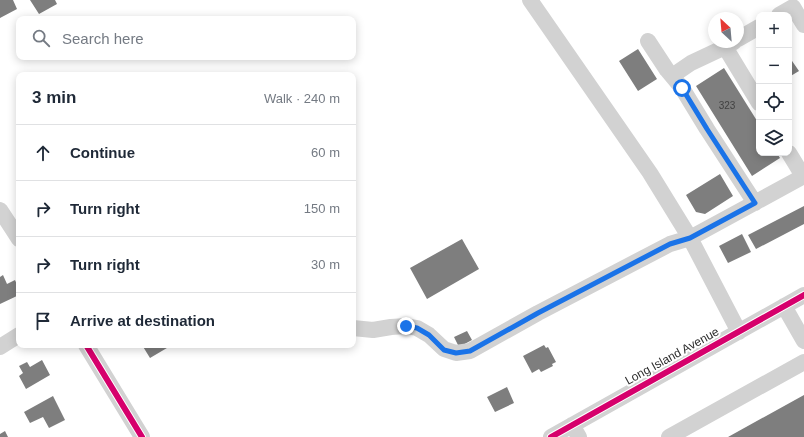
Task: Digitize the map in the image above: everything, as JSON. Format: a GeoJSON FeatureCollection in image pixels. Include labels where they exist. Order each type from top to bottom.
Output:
{"type":"FeatureCollection","features":[{"type":"Feature","properties":{"kind":"street"},"geometry":{"type":"LineString","coordinates":[[530,0],[650,173],[690,238],[739,332]]}},
{"type":"Feature","properties":{"kind":"street"},"geometry":{"type":"LineString","coordinates":[[784,12],[793,7],[804,25]]}},
{"type":"Feature","properties":{"kind":"street"},"geometry":{"type":"LineString","coordinates":[[744,36],[756,29]]}},
{"type":"Feature","properties":{"kind":"street"},"geometry":{"type":"LineString","coordinates":[[648,41],[682,88],[755,203]]}},
{"type":"Feature","properties":{"kind":"street"},"geometry":{"type":"LineString","coordinates":[[672,76],[691,63],[722,48]]}},
{"type":"Feature","properties":{"kind":"street"},"geometry":{"type":"LineString","coordinates":[[734,48],[756,96]]}},
{"type":"Feature","properties":{"kind":"street"},"geometry":{"type":"LineString","coordinates":[[356,328],[373,330],[406,326],[417,328],[429,335],[444,350],[456,353],[470,351],[538,313],[663,248],[690,238],[804,176],[791,156]]}},
{"type":"Feature","properties":{"kind":"street"},"geometry":{"type":"LineString","coordinates":[[0,210],[16,234]]}},
{"type":"Feature","properties":{"kind":"street","name":"Long Island Avenue"},"geometry":{"type":"LineString","coordinates":[[551,437],[576,431],[739,332],[804,295]]}},
{"type":"Feature","properties":{"kind":"street"},"geometry":{"type":"LineString","coordinates":[[784,306],[804,341]]}},
{"type":"Feature","properties":{"kind":"street"},"geometry":{"type":"LineString","coordinates":[[0,347],[16,337]]}},
{"type":"Feature","properties":{"kind":"street"},"geometry":{"type":"LineString","coordinates":[[88,348],[142,437]]}},
{"type":"Feature","properties":{"kind":"street"},"geometry":{"type":"LineString","coordinates":[[669,437],[804,362]]}},
{"type":"Feature","properties":{"kind":"building"},"geometry":{"type":"Polygon","coordinates":[[[0,0],[13,0],[17,9],[0,18],[0,0]]]}},
{"type":"Feature","properties":{"kind":"building"},"geometry":{"type":"Polygon","coordinates":[[[30,0],[55,0],[57,4],[39,14],[30,0]]]}},
{"type":"Feature","properties":{"kind":"building"},"geometry":{"type":"Polygon","coordinates":[[[638,49],[657,79],[638,91],[619,61],[638,49]]]}},
{"type":"Feature","properties":{"kind":"building"},"geometry":{"type":"Polygon","coordinates":[[[792,61],[799,71],[792,75],[792,61]]]}},
{"type":"Feature","properties":{"kind":"building"},"geometry":{"type":"Polygon","coordinates":[[[724,68],[756,119],[756,156],[779,156],[780,158],[752,176],[696,86],[724,68]]]}},
{"type":"Feature","properties":{"kind":"building"},"geometry":{"type":"Polygon","coordinates":[[[720,174],[733,196],[705,214],[696,212],[686,195],[720,174]]]}},
{"type":"Feature","properties":{"kind":"building"},"geometry":{"type":"Polygon","coordinates":[[[804,206],[804,224],[756,249],[748,235],[804,206]]]}},
{"type":"Feature","properties":{"kind":"building"},"geometry":{"type":"Polygon","coordinates":[[[742,234],[751,252],[728,263],[719,246],[742,234]]]}},
{"type":"Feature","properties":{"kind":"building"},"geometry":{"type":"Polygon","coordinates":[[[462,239],[479,269],[427,299],[410,268],[462,239]]]}},
{"type":"Feature","properties":{"kind":"building"},"geometry":{"type":"Polygon","coordinates":[[[3,275],[7,284],[15,280],[16,296],[0,304],[0,277],[3,275]]]}},
{"type":"Feature","properties":{"kind":"building"},"geometry":{"type":"Polygon","coordinates":[[[467,331],[472,340],[459,347],[454,337],[467,331]]]}},
{"type":"Feature","properties":{"kind":"building"},"geometry":{"type":"Polygon","coordinates":[[[544,345],[546,348],[548,347],[556,362],[552,364],[553,366],[541,372],[539,369],[532,373],[523,356],[544,345]]]}},
{"type":"Feature","properties":{"kind":"building"},"geometry":{"type":"Polygon","coordinates":[[[144,348],[167,348],[150,358],[144,348]]]}},
{"type":"Feature","properties":{"kind":"building"},"geometry":{"type":"Polygon","coordinates":[[[42,360],[50,375],[26,389],[19,376],[23,373],[19,366],[27,362],[30,367],[42,360]]]}},
{"type":"Feature","properties":{"kind":"building"},"geometry":{"type":"Polygon","coordinates":[[[507,387],[514,403],[495,412],[487,397],[507,387]]]}},
{"type":"Feature","properties":{"kind":"building"},"geometry":{"type":"Polygon","coordinates":[[[804,395],[804,437],[728,437],[804,395]]]}},
{"type":"Feature","properties":{"kind":"building"},"geometry":{"type":"Polygon","coordinates":[[[53,396],[65,420],[49,428],[43,417],[30,423],[24,412],[53,396]]]}},
{"type":"Feature","properties":{"kind":"building"},"geometry":{"type":"Polygon","coordinates":[[[5,431],[8,437],[0,437],[0,434],[5,431]]]}},
{"type":"Feature","properties":{"kind":"cycle path"},"geometry":{"type":"LineString","coordinates":[[551,437],[804,295]]}},
{"type":"Feature","properties":{"kind":"cycle path"},"geometry":{"type":"LineString","coordinates":[[88,348],[142,437]]}},
{"type":"Feature","properties":{"kind":"route"},"geometry":{"type":"LineString","coordinates":[[406,326],[417,328],[429,335],[444,350],[456,353],[470,351],[538,313],[670,244],[690,238],[755,203],[682,88]]}}]}
